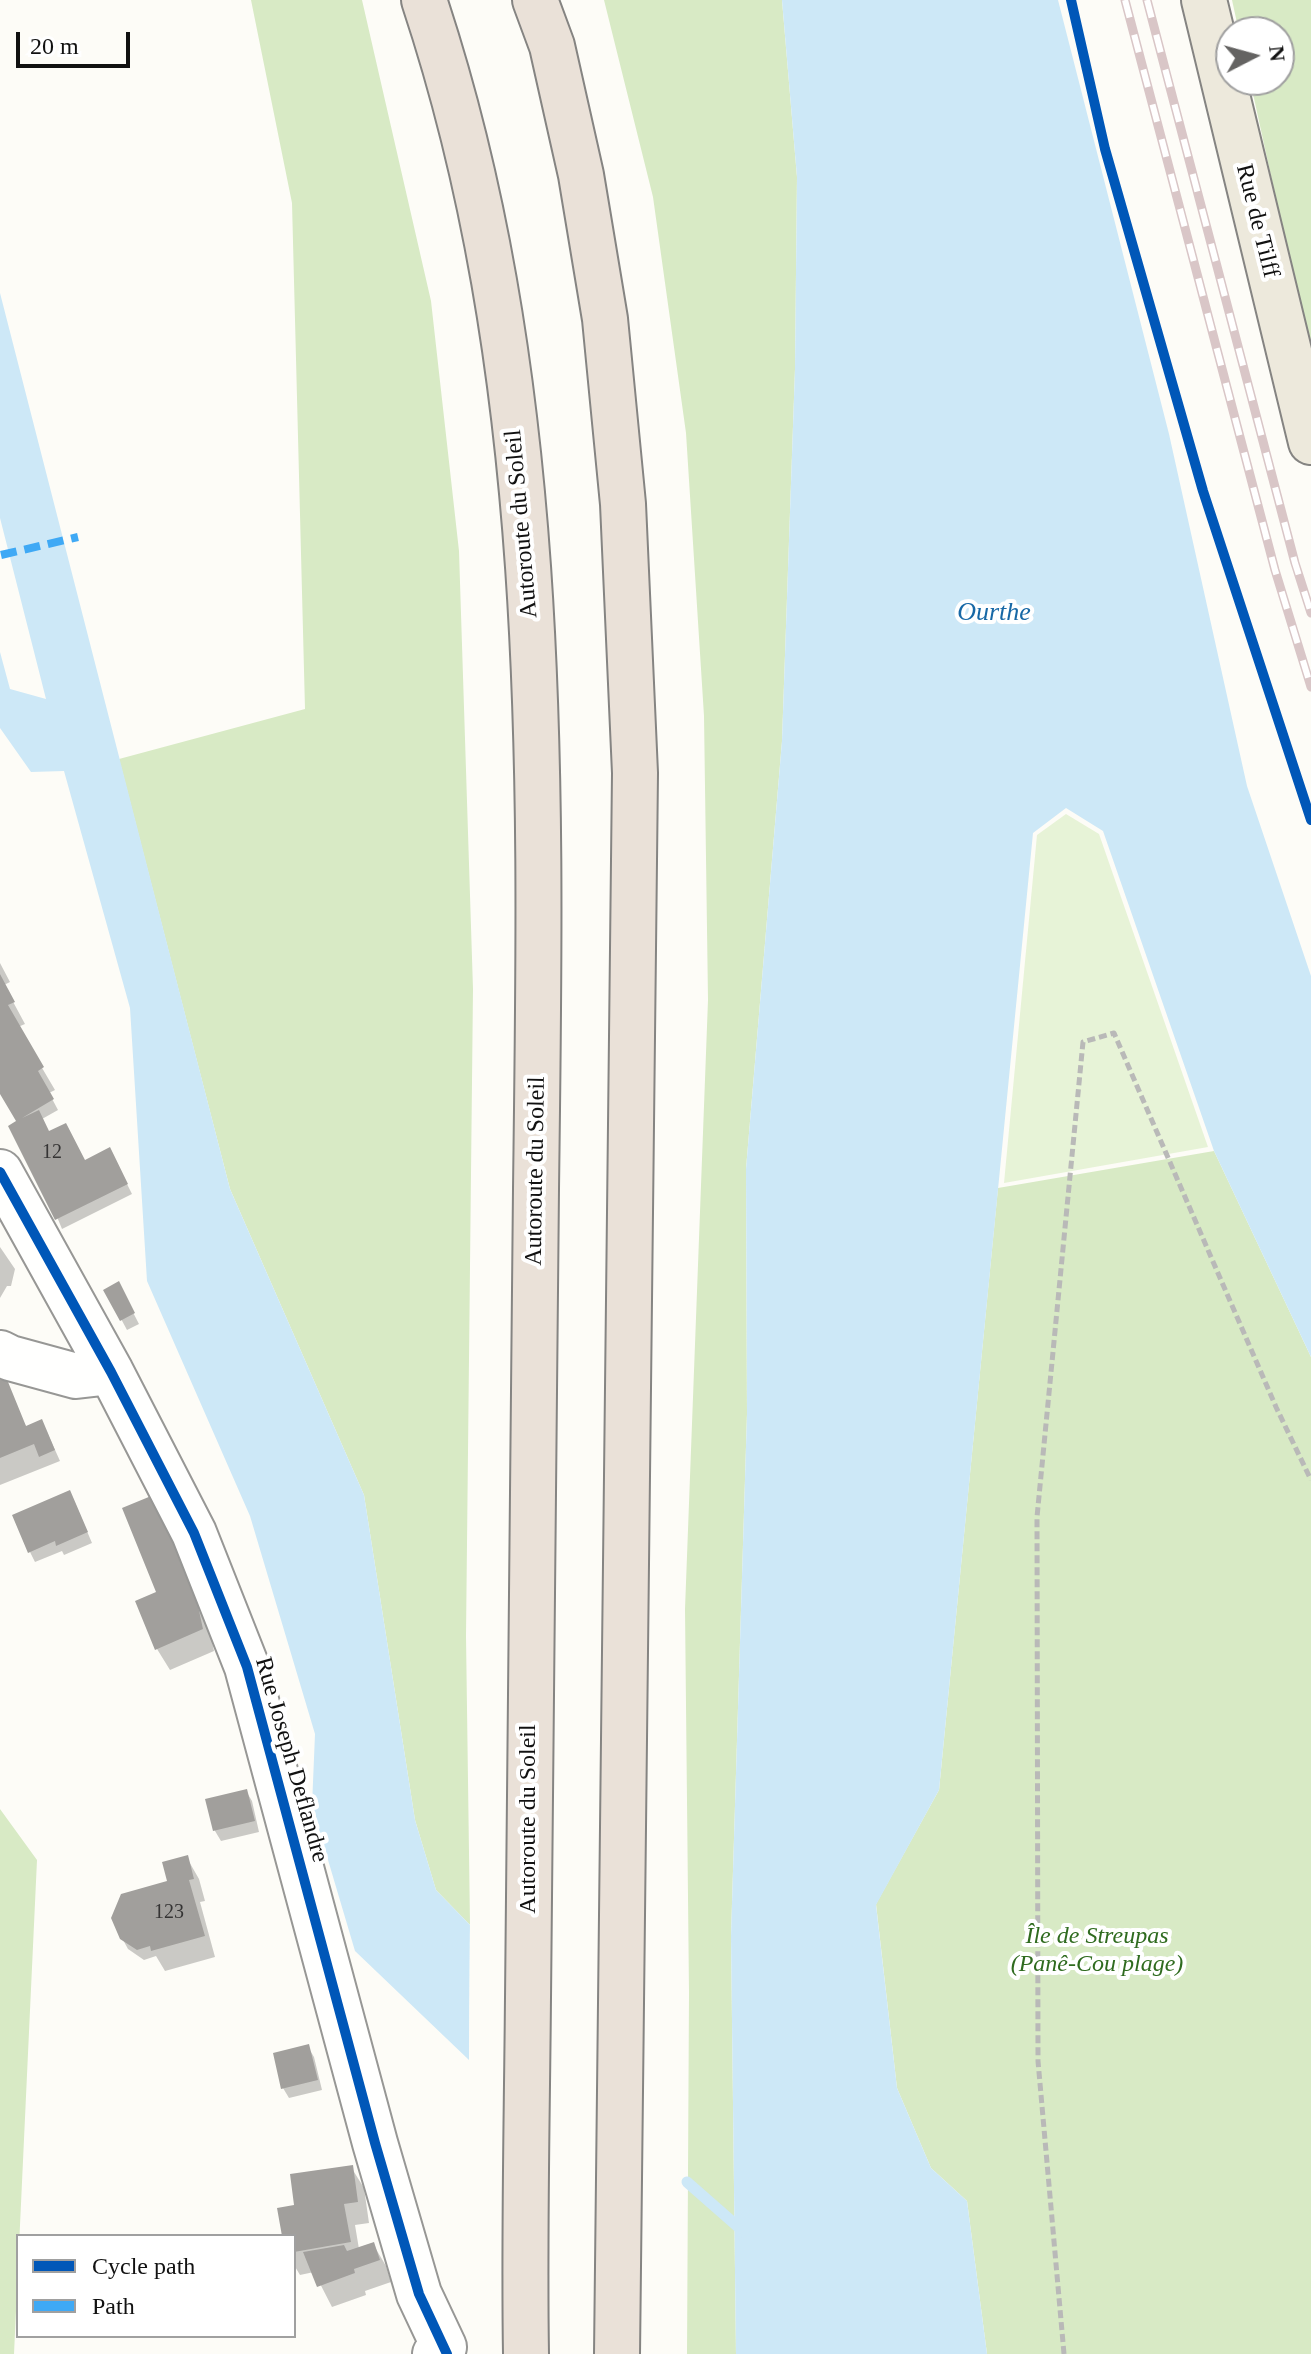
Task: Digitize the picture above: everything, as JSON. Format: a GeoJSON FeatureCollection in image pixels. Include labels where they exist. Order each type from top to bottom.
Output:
{"type":"FeatureCollection","features":[{"type":"Feature","properties":{"kind":"highway","name":"Autoroute du Soleil"},"geometry":{"type":"LineString","coordinates":[[424,0],[448,71],[478,191],[502,325],[524,520],[536,691],[539,946],[528,1875],[526,2354]]}},
{"type":"Feature","properties":{"kind":"highway"},"geometry":{"type":"LineString","coordinates":[[535,0],[552,46],[581,175],[605,319],[623,504],[635,773],[617,2354]]}},
{"type":"Feature","properties":{"kind":"main road","name":"Rue de Tilff"},"geometry":{"type":"LineString","coordinates":[[1204,0],[1311,442]]}},
{"type":"Feature","properties":{"kind":"street","name":"Rue Joseph Deflandre"},"geometry":{"type":"LineString","coordinates":[[0,1172],[111,1372],[194,1533],[247,1667],[375,2143],[419,2294],[439,2350]]}},
{"type":"Feature","properties":{"kind":"street"},"geometry":{"type":"LineString","coordinates":[[0,1353],[76,1376],[111,1372]]}},
{"type":"Feature","properties":{"kind":"path"},"geometry":{"type":"LineString","coordinates":[[1064,2354],[1038,2061],[1037,1517],[1083,1042],[1114,1033],[1276,1407],[1311,1480]]}},
{"type":"Feature","properties":{"kind":"green space"},"geometry":{"type":"Polygon","coordinates":[[[251,0],[362,0],[431,301],[459,551],[473,989],[466,1636],[470,1925],[436,1890],[415,1820],[364,1495],[230,1189],[119,759],[305,709],[292,203],[251,0]]]}},
{"type":"Feature","properties":{"kind":"green space"},"geometry":{"type":"Polygon","coordinates":[[[604,0],[782,0],[797,177],[795,369],[782,741],[746,1169],[747,1414],[731,1936],[736,2354],[687,2354],[689,1993],[685,1609],[708,1000],[704,716],[686,433],[653,197],[604,0]]]}},
{"type":"Feature","properties":{"kind":"green space"},"geometry":{"type":"Polygon","coordinates":[[[1232,0],[1311,0],[1311,359],[1253,96],[1295,96],[1295,16],[1236,16],[1232,0]]]}},
{"type":"Feature","properties":{"kind":"green space"},"geometry":{"type":"Polygon","coordinates":[[[1066,814],[1099,834],[1208,1147],[1004,1183],[1037,835],[1066,814]]]}},
{"type":"Feature","properties":{"kind":"green space","name":"Île de Streupas (Panê-Cou plage)"},"geometry":{"type":"Polygon","coordinates":[[[1214,1151],[1311,1357],[1311,2354],[987,2354],[967,2201],[931,2168],[897,2088],[876,1904],[939,1790],[998,1188],[1214,1151]]]}},
{"type":"Feature","properties":{"kind":"green space"},"geometry":{"type":"Polygon","coordinates":[[[0,1809],[37,1860],[20,2234],[16,2234],[14,2354],[0,2354],[0,1809]]]}},
{"type":"Feature","properties":{"kind":"water","name":"Ourthe"},"geometry":{"type":"Polygon","coordinates":[[[782,0],[1058,0],[1169,434],[1247,786],[1311,976],[1311,1357],[1214,1151],[1103,831],[1066,808],[1033,833],[939,1790],[876,1905],[897,2088],[931,2168],[967,2201],[987,2354],[736,2354],[731,1936],[747,1414],[746,1169],[782,741],[795,369],[797,177],[782,0]]]}},
{"type":"Feature","properties":{"kind":"water"},"geometry":{"type":"Polygon","coordinates":[[[0,293],[230,1189],[364,1495],[415,1820],[436,1890],[470,1925],[469,2060],[355,1951],[312,1806],[315,1734],[250,1516],[147,1281],[130,1008],[64,771],[31,772],[0,728],[0,652],[10,689],[46,699],[0,518],[0,293]]]}},
{"type":"Feature","properties":{"kind":"pier"},"geometry":{"type":"Polygon","coordinates":[[[470,1919],[474,1925],[473,2060],[469,2064],[470,1919]]]}},
{"type":"Feature","properties":{"kind":"building"},"geometry":{"type":"Polygon","coordinates":[[[0,974],[15,1002],[8,1005],[44,1067],[38,1071],[54,1099],[22,1118],[39,1110],[49,1131],[66,1123],[85,1160],[110,1147],[128,1184],[55,1220],[8,1126],[16,1121],[0,1094],[0,974]]]}},
{"type":"Feature","properties":{"kind":"building"},"geometry":{"type":"Polygon","coordinates":[[[119,1281],[135,1313],[120,1321],[103,1290],[119,1281]]]}},
{"type":"Feature","properties":{"kind":"building"},"geometry":{"type":"Polygon","coordinates":[[[6,1377],[26,1426],[42,1419],[55,1450],[39,1457],[34,1444],[0,1458],[0,1380],[6,1377]]]}},
{"type":"Feature","properties":{"kind":"building"},"geometry":{"type":"Polygon","coordinates":[[[70,1490],[88,1532],[56,1546],[55,1541],[28,1553],[12,1515],[70,1490]]]}},
{"type":"Feature","properties":{"kind":"building"},"geometry":{"type":"Polygon","coordinates":[[[156,1494],[195,1592],[203,1629],[155,1650],[135,1601],[156,1592],[122,1508],[156,1494]]]}},
{"type":"Feature","properties":{"kind":"building"},"geometry":{"type":"Polygon","coordinates":[[[247,1789],[255,1821],[213,1831],[205,1799],[247,1789]]]}},
{"type":"Feature","properties":{"kind":"building"},"geometry":{"type":"Polygon","coordinates":[[[188,1855],[194,1879],[189,1880],[205,1936],[151,1951],[150,1946],[137,1950],[120,1939],[111,1918],[121,1894],[167,1881],[162,1862],[188,1855]]]}},
{"type":"Feature","properties":{"kind":"building"},"geometry":{"type":"Polygon","coordinates":[[[309,2044],[318,2080],[281,2089],[273,2053],[309,2044]]]}},
{"type":"Feature","properties":{"kind":"building"},"geometry":{"type":"Polygon","coordinates":[[[353,2165],[358,2202],[344,2204],[351,2242],[296,2252],[296,2234],[282,2234],[277,2208],[294,2205],[290,2174],[353,2165]]]}},
{"type":"Feature","properties":{"kind":"building"},"geometry":{"type":"Polygon","coordinates":[[[374,2242],[380,2260],[317,2287],[303,2252],[344,2245],[347,2251],[374,2242]]]}},
{"type":"Feature","properties":{"kind":"waterway"},"geometry":{"type":"LineString","coordinates":[[687,2182],[744,2232]]}},
{"type":"Feature","properties":{"kind":"railway"},"geometry":{"type":"LineString","coordinates":[[1125,0],[1275,570],[1311,687]]}},
{"type":"Feature","properties":{"kind":"railway"},"geometry":{"type":"LineString","coordinates":[[1147,0],[1295,563],[1311,613]]}},
{"type":"Feature","properties":{"kind":"marked path"},"geometry":{"type":"LineString","coordinates":[[1,555],[78,537]]}},
{"type":"Feature","properties":{"kind":"cycle path"},"geometry":{"type":"LineString","coordinates":[[1071,0],[1105,149],[1203,491],[1311,820]]}},
{"type":"Feature","properties":{"kind":"cycle path"},"geometry":{"type":"LineString","coordinates":[[0,1172],[111,1372],[194,1533],[247,1667],[375,2143],[419,2294],[447,2354]]}}]}
